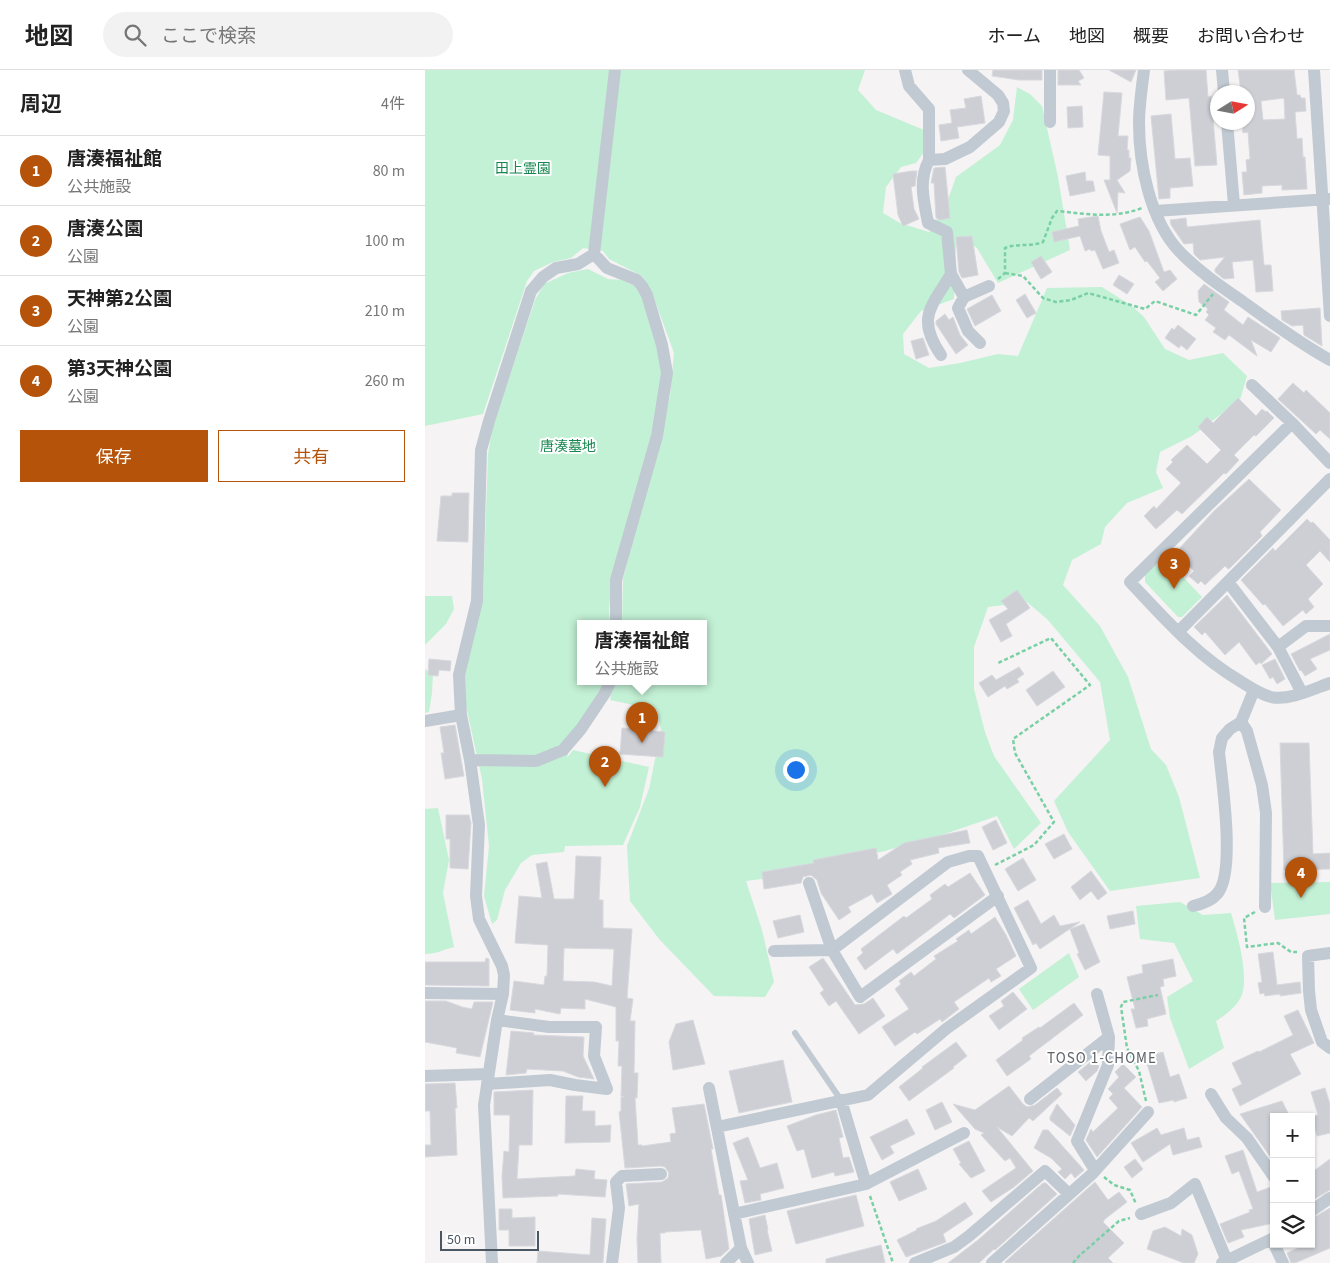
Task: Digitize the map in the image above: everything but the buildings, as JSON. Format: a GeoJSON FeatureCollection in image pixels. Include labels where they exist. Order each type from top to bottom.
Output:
{"type":"FeatureCollection","features":[{"type":"Feature","properties":{"kind":"street"},"geometry":{"type":"LineString","coordinates":[[492,1263],[483,1105],[503,994],[504,975],[502,966],[479,919],[476,896],[479,825],[470,760],[461,715],[459,675],[477,601],[481,450],[531,291],[543,277],[556,268],[578,264],[593,254],[615,70]]}},
{"type":"Feature","properties":{"kind":"street"},"geometry":{"type":"LineString","coordinates":[[905,70],[909,86],[929,109],[929,160],[924,170],[922,191],[928,223],[947,232],[951,274],[963,297]]}},
{"type":"Feature","properties":{"kind":"street"},"geometry":{"type":"LineString","coordinates":[[929,160],[945,159],[970,146],[999,122],[1004,111],[1003,103],[998,95],[968,70]]}},
{"type":"Feature","properties":{"kind":"street"},"geometry":{"type":"LineString","coordinates":[[1049,70],[1051,122]]}},
{"type":"Feature","properties":{"kind":"street"},"geometry":{"type":"LineString","coordinates":[[1144,70],[1139,122],[1142,155],[1147,186],[1165,233],[1178,250],[1220,286],[1300,343],[1330,360]]}},
{"type":"Feature","properties":{"kind":"street"},"geometry":{"type":"LineString","coordinates":[[1222,70],[1223,85]]}},
{"type":"Feature","properties":{"kind":"street"},"geometry":{"type":"LineString","coordinates":[[1314,70],[1327,199],[1330,316]]}},
{"type":"Feature","properties":{"kind":"street"},"geometry":{"type":"LineString","coordinates":[[1228,130],[1234,205]]}},
{"type":"Feature","properties":{"kind":"street"},"geometry":{"type":"LineString","coordinates":[[1155,211],[1327,199]]}},
{"type":"Feature","properties":{"kind":"street"},"geometry":{"type":"LineString","coordinates":[[593,254],[607,268],[637,280],[642,286],[647,295],[662,345],[667,373],[657,436],[617,580],[617,620]]}},
{"type":"Feature","properties":{"kind":"street"},"geometry":{"type":"LineString","coordinates":[[941,355],[929,331],[927,317],[951,274]]}},
{"type":"Feature","properties":{"kind":"street"},"geometry":{"type":"LineString","coordinates":[[980,343],[969,331],[958,308],[963,297],[989,286]]}},
{"type":"Feature","properties":{"kind":"street"},"geometry":{"type":"LineString","coordinates":[[1252,385],[1330,463]]}},
{"type":"Feature","properties":{"kind":"street"},"geometry":{"type":"LineString","coordinates":[[1292,423],[1130,582],[1204,658],[1254,690],[1272,697],[1285,697],[1330,683]]}},
{"type":"Feature","properties":{"kind":"street"},"geometry":{"type":"LineString","coordinates":[[1178,632],[1330,479]]}},
{"type":"Feature","properties":{"kind":"street"},"geometry":{"type":"LineString","coordinates":[[1227,582],[1278,647],[1302,693]]}},
{"type":"Feature","properties":{"kind":"street"},"geometry":{"type":"LineString","coordinates":[[1278,647],[1306,626],[1330,626]]}},
{"type":"Feature","properties":{"kind":"street"},"geometry":{"type":"LineString","coordinates":[[470,760],[536,761],[563,750],[581,729],[609,685]]}},
{"type":"Feature","properties":{"kind":"street"},"geometry":{"type":"LineString","coordinates":[[1193,906],[1206,903],[1218,894],[1224,880],[1227,841],[1219,752],[1222,738],[1230,729],[1241,722],[1254,690]]}},
{"type":"Feature","properties":{"kind":"street"},"geometry":{"type":"LineString","coordinates":[[425,721],[461,715]]}},
{"type":"Feature","properties":{"kind":"street"},"geometry":{"type":"LineString","coordinates":[[1241,722],[1247,731],[1262,785],[1266,813],[1265,907]]}},
{"type":"Feature","properties":{"kind":"street"},"geometry":{"type":"LineString","coordinates":[[717,1126],[868,1095],[946,1029],[1031,968],[978,856],[969,856],[948,862],[832,950],[773,951]]}},
{"type":"Feature","properties":{"kind":"street"},"geometry":{"type":"LineString","coordinates":[[809,882],[832,950],[860,997],[998,896]]}},
{"type":"Feature","properties":{"kind":"street"},"geometry":{"type":"LineString","coordinates":[[1330,953],[1308,956],[1311,1010],[1322,1042],[1330,1048]]}},
{"type":"Feature","properties":{"kind":"street"},"geometry":{"type":"LineString","coordinates":[[425,993],[503,994]]}},
{"type":"Feature","properties":{"kind":"street"},"geometry":{"type":"LineString","coordinates":[[1095,1170],[1077,1140],[1108,1065],[1109,1036],[1097,994]]}},
{"type":"Feature","properties":{"kind":"street"},"geometry":{"type":"LineString","coordinates":[[425,1076],[550,1080],[607,1089],[594,1056],[596,1027],[549,1027],[497,1020]]}},
{"type":"Feature","properties":{"kind":"street"},"geometry":{"type":"LineString","coordinates":[[1030,1098],[1109,1036]]}},
{"type":"Feature","properties":{"kind":"street"},"geometry":{"type":"LineString","coordinates":[[709,1088],[741,1248],[748,1263]]}},
{"type":"Feature","properties":{"kind":"street"},"geometry":{"type":"LineString","coordinates":[[1211,1094],[1226,1118],[1247,1138],[1270,1171]]}},
{"type":"Feature","properties":{"kind":"street"},"geometry":{"type":"LineString","coordinates":[[841,1100],[865,1184]]}},
{"type":"Feature","properties":{"kind":"street"},"geometry":{"type":"LineString","coordinates":[[992,1263],[1095,1170],[1147,1112]]}},
{"type":"Feature","properties":{"kind":"street"},"geometry":{"type":"LineString","coordinates":[[734,1214],[865,1184],[964,1133]]}},
{"type":"Feature","properties":{"kind":"street"},"geometry":{"type":"LineString","coordinates":[[915,1263],[954,1247],[1045,1171],[1069,1194]]}},
{"type":"Feature","properties":{"kind":"street"},"geometry":{"type":"LineString","coordinates":[[612,1263],[619,1208],[616,1182],[621,1176],[661,1174]]}},
{"type":"Feature","properties":{"kind":"street"},"geometry":{"type":"LineString","coordinates":[[1141,1214],[1171,1202],[1195,1184],[1224,1262],[1241,1259],[1270,1243]]}},
{"type":"Feature","properties":{"kind":"street"},"geometry":{"type":"LineString","coordinates":[[1315,1208],[1330,1198]]}},
{"type":"Feature","properties":{"kind":"street"},"geometry":{"type":"LineString","coordinates":[[726,1263],[741,1248]]}},
{"type":"Feature","properties":{"kind":"street"},"geometry":{"type":"LineString","coordinates":[[1276,1248],[1283,1263]]}},
{"type":"Feature","properties":{"kind":"lane"},"geometry":{"type":"LineString","coordinates":[[795,1033],[841,1100]]}},
{"type":"Feature","properties":{"kind":"path"},"geometry":{"type":"LineString","coordinates":[[1005,273],[1005,248],[1015,244],[1036,245],[1043,242],[1057,210],[1104,216],[1122,214],[1146,206],[1155,211]]}},
{"type":"Feature","properties":{"kind":"path"},"geometry":{"type":"LineString","coordinates":[[989,286],[1005,273],[1023,276],[1043,298],[1056,302],[1071,300],[1088,293],[1145,309],[1155,302],[1196,315],[1220,286]]}},
{"type":"Feature","properties":{"kind":"path"},"geometry":{"type":"LineString","coordinates":[[985,870],[1034,845],[1054,822],[1015,754],[1013,740],[1090,685],[1051,638],[998,663]]}},
{"type":"Feature","properties":{"kind":"path"},"geometry":{"type":"LineString","coordinates":[[1265,907],[1244,918],[1247,947],[1279,942],[1291,952],[1299,952],[1308,956]]}},
{"type":"Feature","properties":{"kind":"path"},"geometry":{"type":"LineString","coordinates":[[1147,1112],[1142,1081],[1127,1048],[1121,1007],[1123,1002],[1158,995]]}},
{"type":"Feature","properties":{"kind":"path"},"geometry":{"type":"LineString","coordinates":[[1073,1263],[1119,1221],[1141,1214],[1130,1190],[1114,1185],[1095,1170]]}},
{"type":"Feature","properties":{"kind":"path"},"geometry":{"type":"LineString","coordinates":[[865,1184],[893,1263]]}},
{"type":"Feature","properties":{"kind":"green space","name":"田上霊園"},"geometry":{"type":"Polygon","coordinates":[[[425,70],[865,70],[858,90],[876,110],[924,130],[927,148],[916,163],[901,167],[886,187],[883,213],[900,223],[929,232],[946,205],[956,177],[1000,145],[1013,120],[1017,87],[1030,94],[1042,106],[1058,177],[1070,250],[998,283],[977,248],[963,238],[956,246],[954,299],[921,311],[903,334],[904,354],[929,368],[998,354],[1018,356],[1047,288],[1102,287],[1132,306],[1144,317],[1165,349],[1189,360],[1223,353],[1247,376],[1240,400],[1192,436],[1160,452],[1156,472],[1163,488],[1127,503],[1105,527],[1101,544],[1072,560],[1063,585],[1100,626],[1128,677],[1151,749],[1166,765],[1179,797],[1200,878],[1110,891],[1068,832],[1054,801],[1110,740],[1100,682],[1048,620],[1027,602],[988,607],[974,647],[974,689],[985,732],[994,756],[1041,823],[1014,849],[997,816],[936,837],[881,852],[849,855],[809,873],[746,881],[762,930],[774,982],[765,997],[714,996],[659,939],[630,901],[627,846],[649,789],[661,730],[657,710],[610,700],[613,685],[707,685],[707,620],[622,620],[623,579],[670,396],[674,353],[651,290],[642,276],[609,259],[603,251],[583,248],[571,258],[553,262],[534,271],[527,281],[483,414],[425,426],[425,70]]]}},
{"type":"Feature","properties":{"kind":"green space","name":"唐湊墓地"},"geometry":{"type":"Polygon","coordinates":[[[588,269],[608,279],[621,280],[634,285],[642,297],[663,373],[650,442],[612,575],[610,620],[577,620],[577,685],[602,685],[573,732],[567,758],[573,750],[649,767],[640,807],[623,845],[565,846],[564,852],[532,855],[521,863],[505,890],[497,920],[492,924],[484,896],[489,846],[482,779],[465,701],[465,670],[483,598],[488,454],[492,429],[535,300],[544,284],[568,273],[588,269]]]}},
{"type":"Feature","properties":{"kind":"green space"},"geometry":{"type":"Polygon","coordinates":[[[1164,557],[1202,597],[1182,617],[1178,617],[1145,582],[1145,575],[1164,557]]]}},
{"type":"Feature","properties":{"kind":"green space"},"geometry":{"type":"Polygon","coordinates":[[[425,596],[452,596],[454,609],[446,624],[425,645],[425,596]]]}},
{"type":"Feature","properties":{"kind":"green space"},"geometry":{"type":"Polygon","coordinates":[[[425,669],[433,674],[429,712],[425,713],[425,669]]]}},
{"type":"Feature","properties":{"kind":"green space"},"geometry":{"type":"Polygon","coordinates":[[[438,808],[449,860],[443,893],[454,947],[436,953],[425,954],[425,809],[438,808]]]}},
{"type":"Feature","properties":{"kind":"green space"},"geometry":{"type":"Polygon","coordinates":[[[1330,882],[1330,914],[1275,920],[1270,883],[1330,882]]]}},
{"type":"Feature","properties":{"kind":"green space"},"geometry":{"type":"Polygon","coordinates":[[[1180,902],[1203,915],[1231,913],[1242,955],[1244,979],[1239,1001],[1216,1021],[1224,1048],[1189,1069],[1170,1018],[1167,997],[1193,981],[1174,943],[1140,939],[1136,906],[1180,902]]]}},
{"type":"Feature","properties":{"kind":"green space"},"geometry":{"type":"Polygon","coordinates":[[[1069,953],[1079,977],[1033,1010],[1019,989],[1069,953]]]}},
{"type":"Feature","properties":{"kind":"place","name":"天神第2公園"},"geometry":{"type":"Point","coordinates":[1174,589]}},
{"type":"Feature","properties":{"kind":"place","name":"唐湊福祉館"},"geometry":{"type":"Point","coordinates":[642,743]}},
{"type":"Feature","properties":{"kind":"place","name":"唐湊公園"},"geometry":{"type":"Point","coordinates":[605,787]}},
{"type":"Feature","properties":{"kind":"place","name":"第3天神公園"},"geometry":{"type":"Point","coordinates":[1301,898]}},
{"type":"Feature","properties":{"kind":"district","name":"TOSO 1-CHOME"},"geometry":{"type":"Point","coordinates":[1102,1058]}}]}
